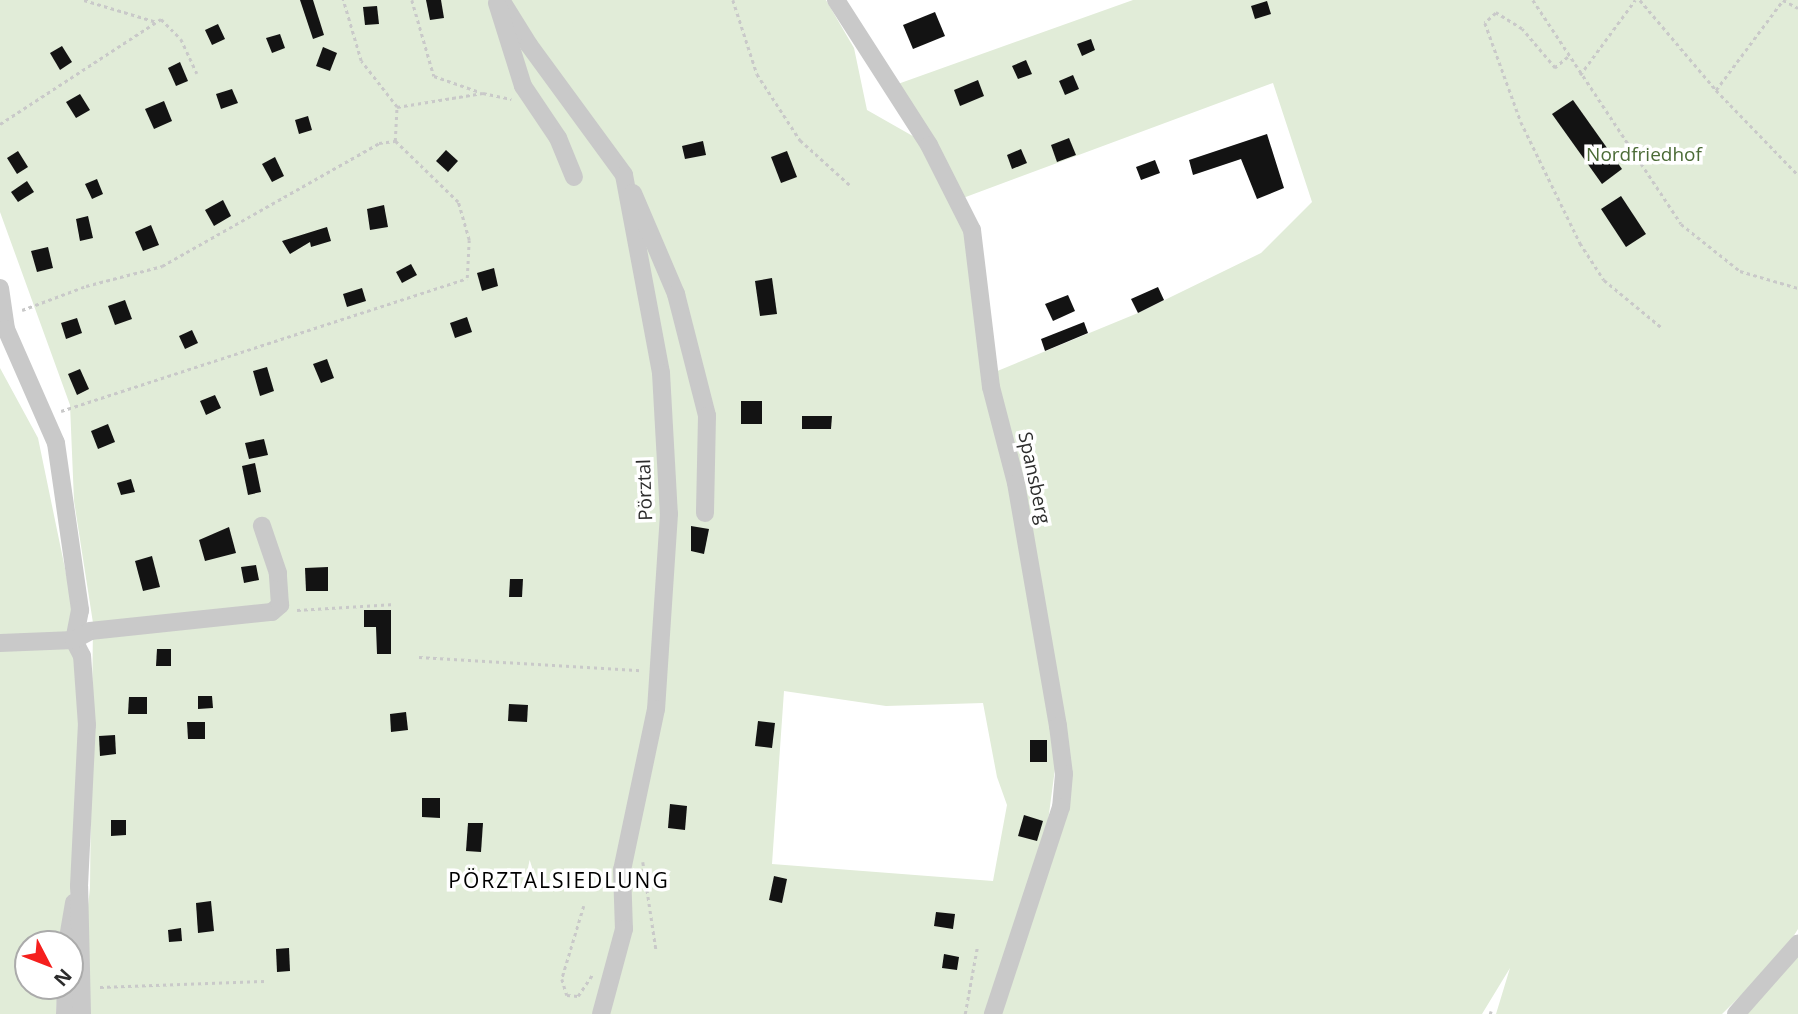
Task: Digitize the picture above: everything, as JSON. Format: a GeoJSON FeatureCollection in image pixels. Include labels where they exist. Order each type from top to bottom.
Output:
{"type":"FeatureCollection","features":[{"type":"Feature","properties":{"kind":"street","name":"Pörztal"},"geometry":{"type":"LineString","coordinates":[[499,0],[502,27],[531,104],[558,138],[574,177]]}},
{"type":"Feature","properties":{"kind":"street","name":"Pörztal"},"geometry":{"type":"LineString","coordinates":[[499,0],[528,45],[624,175],[661,373],[669,514],[656,709],[622,870],[624,929],[601,1014]]}},
{"type":"Feature","properties":{"kind":"street","name":"Spansberg"},"geometry":{"type":"LineString","coordinates":[[836,0],[935,155],[972,230],[991,387],[1016,483],[1056,716],[1064,774],[1060,807],[993,1014]]}},
{"type":"Feature","properties":{"kind":"street"},"geometry":{"type":"LineString","coordinates":[[624,175],[652,228],[676,293],[707,416],[705,513]]}},
{"type":"Feature","properties":{"kind":"street"},"geometry":{"type":"LineString","coordinates":[[0,288],[4,316],[56,443],[80,610],[74,640],[82,656],[87,724],[77,930]]}},
{"type":"Feature","properties":{"kind":"street"},"geometry":{"type":"LineString","coordinates":[[0,643],[74,640],[90,631],[272,612],[280,605],[278,573],[262,526]]}},
{"type":"Feature","properties":{"kind":"street"},"geometry":{"type":"LineString","coordinates":[[70,930],[79,886]]}},
{"type":"Feature","properties":{"kind":"street"},"geometry":{"type":"LineString","coordinates":[[1736,1014],[1798,944]]}},
{"type":"Feature","properties":{"kind":"path"},"geometry":{"type":"LineString","coordinates":[[84,0],[157,22]]}},
{"type":"Feature","properties":{"kind":"path"},"geometry":{"type":"LineString","coordinates":[[46,416],[467,278],[469,240],[458,202],[395,141],[397,107],[361,61],[343,0]]}},
{"type":"Feature","properties":{"kind":"path"},"geometry":{"type":"LineString","coordinates":[[412,0],[434,76],[483,93],[531,104]]}},
{"type":"Feature","properties":{"kind":"path"},"geometry":{"type":"LineString","coordinates":[[733,0],[757,74],[800,140],[850,185]]}},
{"type":"Feature","properties":{"kind":"path"},"geometry":{"type":"LineString","coordinates":[[1533,0],[1580,75],[1681,224],[1740,271],[1798,288]]}},
{"type":"Feature","properties":{"kind":"path"},"geometry":{"type":"LineString","coordinates":[[1580,75],[1637,0],[1716,90],[1798,175]]}},
{"type":"Feature","properties":{"kind":"path"},"geometry":{"type":"LineString","coordinates":[[1716,90],[1783,0],[1798,8]]}},
{"type":"Feature","properties":{"kind":"path"},"geometry":{"type":"LineString","coordinates":[[1569,57],[1555,68],[1522,30],[1496,13],[1485,23],[1521,122],[1580,243],[1604,280],[1661,327]]}},
{"type":"Feature","properties":{"kind":"path"},"geometry":{"type":"LineString","coordinates":[[0,124],[161,19],[181,39],[197,74]]}},
{"type":"Feature","properties":{"kind":"path"},"geometry":{"type":"LineString","coordinates":[[397,107],[483,93]]}},
{"type":"Feature","properties":{"kind":"path"},"geometry":{"type":"LineString","coordinates":[[4,316],[86,286],[162,266],[379,143],[395,141]]}},
{"type":"Feature","properties":{"kind":"path"},"geometry":{"type":"LineString","coordinates":[[272,612],[395,604]]}},
{"type":"Feature","properties":{"kind":"path"},"geometry":{"type":"LineString","coordinates":[[419,657],[658,671]]}},
{"type":"Feature","properties":{"kind":"path"},"geometry":{"type":"LineString","coordinates":[[642,860],[656,949]]}},
{"type":"Feature","properties":{"kind":"path"},"geometry":{"type":"LineString","coordinates":[[584,906],[562,979],[567,995],[578,996],[594,974]]}},
{"type":"Feature","properties":{"kind":"path"},"geometry":{"type":"LineString","coordinates":[[965,1014],[977,948]]}},
{"type":"Feature","properties":{"kind":"path"},"geometry":{"type":"LineString","coordinates":[[84,987],[266,981]]}},
{"type":"Feature","properties":{"kind":"green space"},"geometry":{"type":"Polygon","coordinates":[[[0,0],[826,0],[854,48],[867,110],[918,139],[966,229],[1056,761],[1047,829],[985,1014],[76,1014],[78,1000],[84,1000],[84,942],[90,888],[93,623],[74,501],[70,405],[0,212],[0,0]],[[784,691],[772,864],[993,881],[1007,805],[997,777],[983,703],[886,706],[784,691]]]}},
{"type":"Feature","properties":{"kind":"green space","name":"Nordfriedhof"},"geometry":{"type":"Polygon","coordinates":[[[1133,0],[1798,0],[1798,929],[1781,956],[1722,1014],[1496,1014],[1510,968],[1482,1014],[1000,1014],[1070,805],[995,372],[1138,313],[1261,253],[1312,202],[1273,83],[963,198],[895,85],[1133,0]]]}},
{"type":"Feature","properties":{"kind":"green space"},"geometry":{"type":"Polygon","coordinates":[[[0,368],[38,438],[74,612],[82,722],[77,853],[64,930],[14,930],[14,1000],[57,1000],[56,1014],[0,1014],[0,368]]]}},
{"type":"Feature","properties":{"kind":"green space"},"geometry":{"type":"Polygon","coordinates":[[[1798,951],[1798,1014],[1744,1014],[1798,951]]]}},
{"type":"Feature","properties":{"kind":"building"},"geometry":{"type":"Polygon","coordinates":[[[300,0],[313,0],[324,35],[313,39],[300,0]]]}},
{"type":"Feature","properties":{"kind":"building"},"geometry":{"type":"Polygon","coordinates":[[[426,0],[441,0],[444,18],[430,20],[426,0]]]}},
{"type":"Feature","properties":{"kind":"building"},"geometry":{"type":"Polygon","coordinates":[[[1267,1],[1271,14],[1255,19],[1251,6],[1267,1]]]}},
{"type":"Feature","properties":{"kind":"building"},"geometry":{"type":"Polygon","coordinates":[[[377,6],[379,24],[365,25],[363,7],[377,6]]]}},
{"type":"Feature","properties":{"kind":"building"},"geometry":{"type":"Polygon","coordinates":[[[935,12],[945,36],[913,49],[903,25],[935,12]]]}},
{"type":"Feature","properties":{"kind":"building"},"geometry":{"type":"Polygon","coordinates":[[[218,24],[225,39],[212,45],[205,30],[218,24]]]}},
{"type":"Feature","properties":{"kind":"building"},"geometry":{"type":"Polygon","coordinates":[[[280,34],[285,48],[272,53],[266,38],[280,34]]]}},
{"type":"Feature","properties":{"kind":"building"},"geometry":{"type":"Polygon","coordinates":[[[1091,39],[1095,50],[1082,56],[1077,44],[1091,39]]]}},
{"type":"Feature","properties":{"kind":"building"},"geometry":{"type":"Polygon","coordinates":[[[62,46],[72,62],[60,70],[50,53],[62,46]]]}},
{"type":"Feature","properties":{"kind":"building"},"geometry":{"type":"Polygon","coordinates":[[[323,47],[337,53],[330,71],[316,66],[323,47]]]}},
{"type":"Feature","properties":{"kind":"building"},"geometry":{"type":"Polygon","coordinates":[[[1026,60],[1032,74],[1018,79],[1012,66],[1026,60]]]}},
{"type":"Feature","properties":{"kind":"building"},"geometry":{"type":"Polygon","coordinates":[[[180,62],[188,81],[176,86],[168,68],[180,62]]]}},
{"type":"Feature","properties":{"kind":"building"},"geometry":{"type":"Polygon","coordinates":[[[1073,75],[1079,89],[1065,95],[1059,81],[1073,75]]]}},
{"type":"Feature","properties":{"kind":"building"},"geometry":{"type":"Polygon","coordinates":[[[978,80],[984,96],[960,106],[954,90],[978,80]]]}},
{"type":"Feature","properties":{"kind":"building"},"geometry":{"type":"Polygon","coordinates":[[[232,89],[238,103],[221,109],[216,94],[232,89]]]}},
{"type":"Feature","properties":{"kind":"building"},"geometry":{"type":"Polygon","coordinates":[[[80,94],[90,110],[76,118],[66,102],[80,94]]]}},
{"type":"Feature","properties":{"kind":"building"},"geometry":{"type":"Polygon","coordinates":[[[1573,100],[1622,169],[1602,184],[1552,114],[1573,100]]]}},
{"type":"Feature","properties":{"kind":"building"},"geometry":{"type":"Polygon","coordinates":[[[164,101],[172,121],[154,129],[145,109],[164,101]]]}},
{"type":"Feature","properties":{"kind":"building"},"geometry":{"type":"Polygon","coordinates":[[[308,116],[312,130],[299,134],[295,120],[308,116]]]}},
{"type":"Feature","properties":{"kind":"building"},"geometry":{"type":"Polygon","coordinates":[[[1267,134],[1284,188],[1257,199],[1241,159],[1193,175],[1189,160],[1267,134]]]}},
{"type":"Feature","properties":{"kind":"building"},"geometry":{"type":"Polygon","coordinates":[[[1069,138],[1076,155],[1057,162],[1051,145],[1069,138]]]}},
{"type":"Feature","properties":{"kind":"building"},"geometry":{"type":"Polygon","coordinates":[[[703,141],[706,155],[685,159],[682,146],[703,141]]]}},
{"type":"Feature","properties":{"kind":"building"},"geometry":{"type":"Polygon","coordinates":[[[1021,149],[1027,163],[1012,169],[1007,155],[1021,149]]]}},
{"type":"Feature","properties":{"kind":"building"},"geometry":{"type":"Polygon","coordinates":[[[446,150],[458,161],[448,172],[436,161],[446,150]]]}},
{"type":"Feature","properties":{"kind":"building"},"geometry":{"type":"Polygon","coordinates":[[[18,151],[28,167],[17,174],[7,158],[18,151]]]}},
{"type":"Feature","properties":{"kind":"building"},"geometry":{"type":"Polygon","coordinates":[[[787,151],[797,177],[781,183],[771,157],[787,151]]]}},
{"type":"Feature","properties":{"kind":"building"},"geometry":{"type":"Polygon","coordinates":[[[275,157],[284,176],[272,182],[262,164],[275,157]]]}},
{"type":"Feature","properties":{"kind":"building"},"geometry":{"type":"Polygon","coordinates":[[[1155,160],[1160,173],[1141,180],[1136,167],[1155,160]]]}},
{"type":"Feature","properties":{"kind":"building"},"geometry":{"type":"Polygon","coordinates":[[[97,179],[103,194],[92,199],[85,184],[97,179]]]}},
{"type":"Feature","properties":{"kind":"building"},"geometry":{"type":"Polygon","coordinates":[[[27,181],[34,192],[18,202],[11,192],[27,181]]]}},
{"type":"Feature","properties":{"kind":"building"},"geometry":{"type":"Polygon","coordinates":[[[1621,196],[1646,234],[1626,247],[1601,209],[1621,196]]]}},
{"type":"Feature","properties":{"kind":"building"},"geometry":{"type":"Polygon","coordinates":[[[223,200],[231,216],[214,226],[205,210],[223,200]]]}},
{"type":"Feature","properties":{"kind":"building"},"geometry":{"type":"Polygon","coordinates":[[[384,205],[388,227],[370,230],[367,209],[384,205]]]}},
{"type":"Feature","properties":{"kind":"building"},"geometry":{"type":"Polygon","coordinates":[[[88,216],[93,238],[80,241],[76,219],[88,216]]]}},
{"type":"Feature","properties":{"kind":"building"},"geometry":{"type":"Polygon","coordinates":[[[151,225],[159,245],[143,251],[135,232],[151,225]]]}},
{"type":"Feature","properties":{"kind":"building"},"geometry":{"type":"Polygon","coordinates":[[[327,227],[331,241],[311,247],[310,242],[290,254],[282,241],[327,227]]]}},
{"type":"Feature","properties":{"kind":"building"},"geometry":{"type":"Polygon","coordinates":[[[48,247],[53,268],[37,272],[31,251],[48,247]]]}},
{"type":"Feature","properties":{"kind":"building"},"geometry":{"type":"Polygon","coordinates":[[[411,264],[417,275],[402,283],[396,272],[411,264]]]}},
{"type":"Feature","properties":{"kind":"building"},"geometry":{"type":"Polygon","coordinates":[[[494,268],[498,286],[482,291],[477,273],[494,268]]]}},
{"type":"Feature","properties":{"kind":"building"},"geometry":{"type":"Polygon","coordinates":[[[772,278],[777,314],[760,316],[755,281],[772,278]]]}},
{"type":"Feature","properties":{"kind":"building"},"geometry":{"type":"Polygon","coordinates":[[[1158,287],[1164,300],[1138,313],[1131,299],[1158,287]]]}},
{"type":"Feature","properties":{"kind":"building"},"geometry":{"type":"Polygon","coordinates":[[[362,288],[366,301],[347,307],[343,294],[362,288]]]}},
{"type":"Feature","properties":{"kind":"building"},"geometry":{"type":"Polygon","coordinates":[[[1068,295],[1075,311],[1053,321],[1045,304],[1068,295]]]}},
{"type":"Feature","properties":{"kind":"building"},"geometry":{"type":"Polygon","coordinates":[[[125,300],[132,319],[115,325],[108,306],[125,300]]]}},
{"type":"Feature","properties":{"kind":"building"},"geometry":{"type":"Polygon","coordinates":[[[467,317],[472,332],[455,338],[450,323],[467,317]]]}},
{"type":"Feature","properties":{"kind":"building"},"geometry":{"type":"Polygon","coordinates":[[[77,318],[82,333],[66,339],[61,323],[77,318]]]}},
{"type":"Feature","properties":{"kind":"building"},"geometry":{"type":"Polygon","coordinates":[[[1084,322],[1088,333],[1045,351],[1041,339],[1084,322]]]}},
{"type":"Feature","properties":{"kind":"building"},"geometry":{"type":"Polygon","coordinates":[[[192,330],[198,343],[185,349],[179,336],[192,330]]]}},
{"type":"Feature","properties":{"kind":"building"},"geometry":{"type":"Polygon","coordinates":[[[327,359],[334,378],[321,383],[313,364],[327,359]]]}},
{"type":"Feature","properties":{"kind":"building"},"geometry":{"type":"Polygon","coordinates":[[[267,367],[274,391],[260,396],[253,371],[267,367]]]}},
{"type":"Feature","properties":{"kind":"building"},"geometry":{"type":"Polygon","coordinates":[[[80,369],[89,389],[77,395],[68,374],[80,369]]]}},
{"type":"Feature","properties":{"kind":"building"},"geometry":{"type":"Polygon","coordinates":[[[215,395],[221,408],[206,415],[200,401],[215,395]]]}},
{"type":"Feature","properties":{"kind":"building"},"geometry":{"type":"Polygon","coordinates":[[[741,401],[762,401],[762,424],[741,424],[741,401]]]}},
{"type":"Feature","properties":{"kind":"building"},"geometry":{"type":"Polygon","coordinates":[[[802,416],[832,416],[831,429],[802,429],[802,416]]]}},
{"type":"Feature","properties":{"kind":"building"},"geometry":{"type":"Polygon","coordinates":[[[108,424],[115,442],[98,449],[91,431],[108,424]]]}},
{"type":"Feature","properties":{"kind":"building"},"geometry":{"type":"Polygon","coordinates":[[[264,439],[268,455],[249,459],[245,443],[264,439]]]}},
{"type":"Feature","properties":{"kind":"building"},"geometry":{"type":"Polygon","coordinates":[[[255,463],[261,492],[248,495],[242,466],[255,463]]]}},
{"type":"Feature","properties":{"kind":"building"},"geometry":{"type":"Polygon","coordinates":[[[131,479],[135,492],[121,495],[117,483],[131,479]]]}},
{"type":"Feature","properties":{"kind":"building"},"geometry":{"type":"Polygon","coordinates":[[[691,526],[709,529],[704,554],[691,551],[691,526]]]}},
{"type":"Feature","properties":{"kind":"building"},"geometry":{"type":"Polygon","coordinates":[[[229,527],[236,553],[205,561],[199,540],[229,527]]]}},
{"type":"Feature","properties":{"kind":"building"},"geometry":{"type":"Polygon","coordinates":[[[152,556],[160,587],[143,591],[135,561],[152,556]]]}},
{"type":"Feature","properties":{"kind":"building"},"geometry":{"type":"Polygon","coordinates":[[[256,565],[259,580],[244,583],[241,567],[256,565]]]}},
{"type":"Feature","properties":{"kind":"building"},"geometry":{"type":"Polygon","coordinates":[[[328,567],[328,591],[306,591],[305,568],[328,567]]]}},
{"type":"Feature","properties":{"kind":"building"},"geometry":{"type":"Polygon","coordinates":[[[510,579],[523,579],[522,597],[509,597],[510,579]]]}},
{"type":"Feature","properties":{"kind":"building"},"geometry":{"type":"Polygon","coordinates":[[[364,610],[391,610],[391,654],[377,654],[376,627],[364,627],[364,610]]]}},
{"type":"Feature","properties":{"kind":"building"},"geometry":{"type":"Polygon","coordinates":[[[157,649],[171,649],[171,666],[156,666],[157,649]]]}},
{"type":"Feature","properties":{"kind":"building"},"geometry":{"type":"Polygon","coordinates":[[[198,696],[212,696],[213,708],[198,709],[198,696]]]}},
{"type":"Feature","properties":{"kind":"building"},"geometry":{"type":"Polygon","coordinates":[[[129,697],[147,697],[147,714],[128,714],[129,697]]]}},
{"type":"Feature","properties":{"kind":"building"},"geometry":{"type":"Polygon","coordinates":[[[509,704],[528,705],[527,722],[508,721],[509,704]]]}},
{"type":"Feature","properties":{"kind":"building"},"geometry":{"type":"Polygon","coordinates":[[[406,712],[408,730],[391,732],[390,714],[406,712]]]}},
{"type":"Feature","properties":{"kind":"building"},"geometry":{"type":"Polygon","coordinates":[[[758,721],[775,723],[772,748],[755,746],[758,721]]]}},
{"type":"Feature","properties":{"kind":"building"},"geometry":{"type":"Polygon","coordinates":[[[187,722],[205,722],[205,739],[188,739],[187,722]]]}},
{"type":"Feature","properties":{"kind":"building"},"geometry":{"type":"Polygon","coordinates":[[[115,735],[116,754],[100,756],[99,736],[115,735]]]}},
{"type":"Feature","properties":{"kind":"building"},"geometry":{"type":"Polygon","coordinates":[[[1030,740],[1047,740],[1047,762],[1030,762],[1030,740]]]}},
{"type":"Feature","properties":{"kind":"building"},"geometry":{"type":"Polygon","coordinates":[[[422,798],[440,798],[440,818],[422,817],[422,798]]]}},
{"type":"Feature","properties":{"kind":"building"},"geometry":{"type":"Polygon","coordinates":[[[670,804],[687,806],[685,830],[668,828],[670,804]]]}},
{"type":"Feature","properties":{"kind":"building"},"geometry":{"type":"Polygon","coordinates":[[[1024,815],[1043,821],[1037,841],[1018,836],[1024,815]]]}},
{"type":"Feature","properties":{"kind":"building"},"geometry":{"type":"Polygon","coordinates":[[[111,820],[126,820],[126,835],[111,836],[111,820]]]}},
{"type":"Feature","properties":{"kind":"building"},"geometry":{"type":"Polygon","coordinates":[[[468,823],[483,823],[481,852],[466,851],[468,823]]]}},
{"type":"Feature","properties":{"kind":"building"},"geometry":{"type":"Polygon","coordinates":[[[774,876],[787,879],[782,903],[769,900],[774,876]]]}},
{"type":"Feature","properties":{"kind":"building"},"geometry":{"type":"Polygon","coordinates":[[[211,901],[214,931],[198,933],[196,903],[211,901]]]}},
{"type":"Feature","properties":{"kind":"building"},"geometry":{"type":"Polygon","coordinates":[[[936,912],[955,914],[953,929],[934,926],[936,912]]]}},
{"type":"Feature","properties":{"kind":"building"},"geometry":{"type":"Polygon","coordinates":[[[181,928],[182,941],[169,942],[168,930],[181,928]]]}},
{"type":"Feature","properties":{"kind":"building"},"geometry":{"type":"Polygon","coordinates":[[[289,948],[290,971],[277,972],[276,949],[289,948]]]}},
{"type":"Feature","properties":{"kind":"building"},"geometry":{"type":"Polygon","coordinates":[[[944,954],[959,957],[957,970],[942,968],[944,954]]]}},
{"type":"Feature","properties":{"kind":"district","name":"PÖRZTALSIEDLUNG"},"geometry":{"type":"Point","coordinates":[559,880]}}]}
